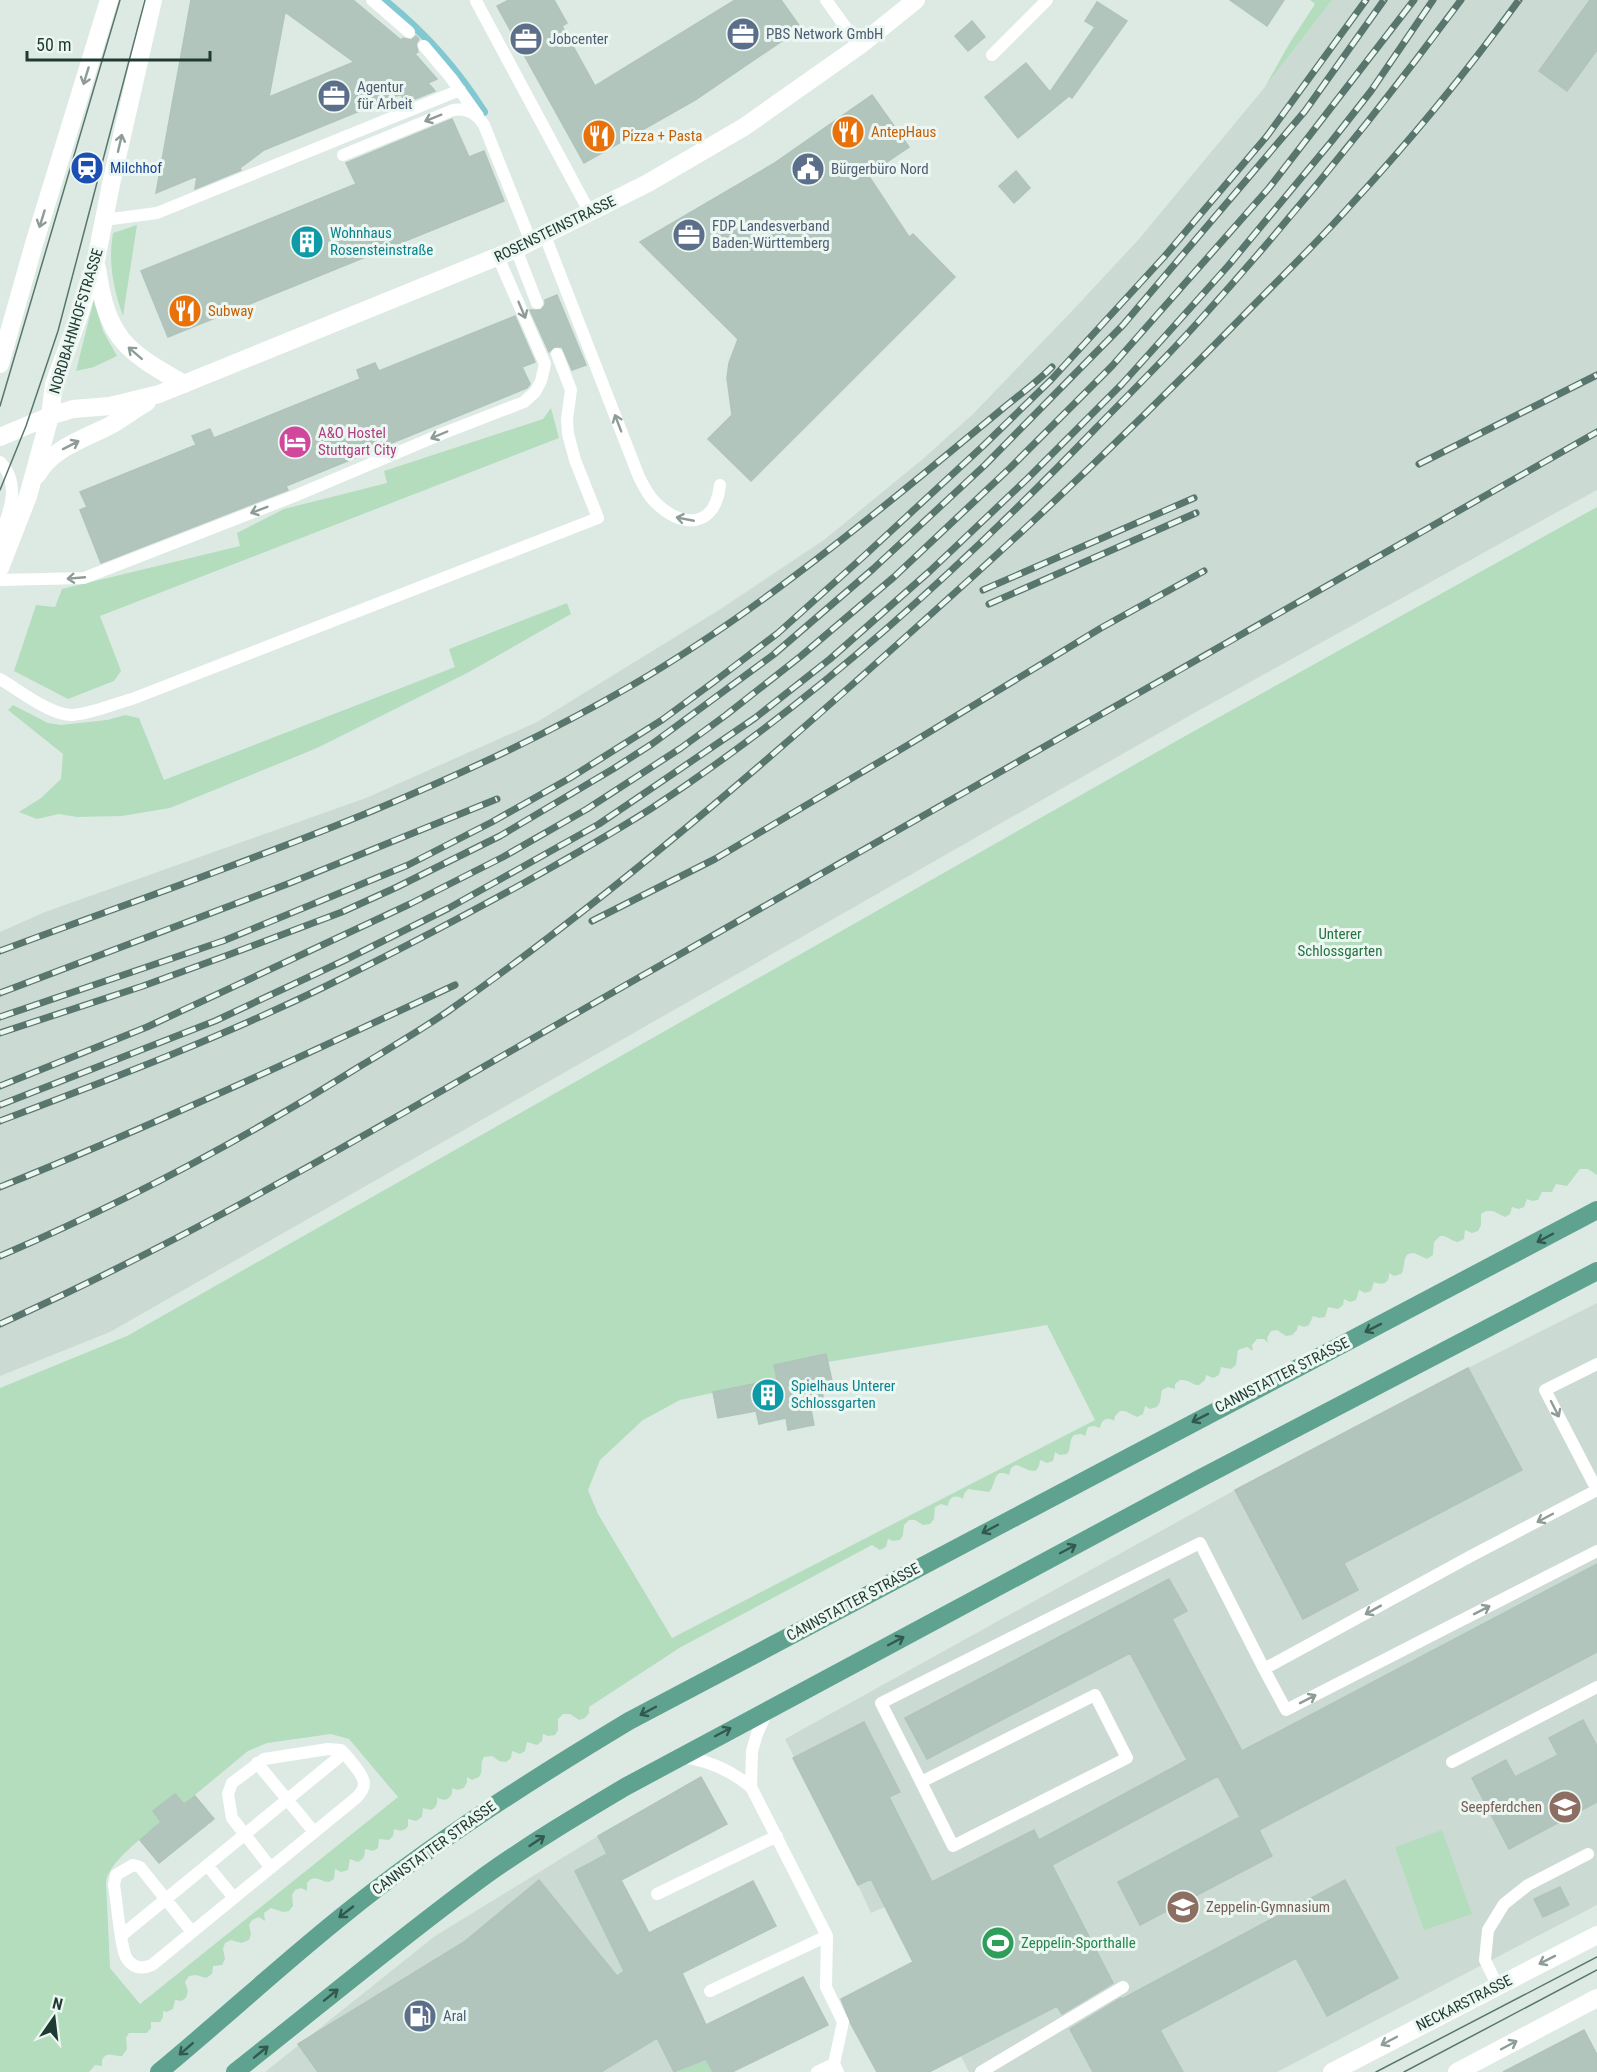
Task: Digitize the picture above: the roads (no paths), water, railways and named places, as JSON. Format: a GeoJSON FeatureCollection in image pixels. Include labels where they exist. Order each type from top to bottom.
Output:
{"type":"FeatureCollection","features":[{"type":"Feature","properties":{"kind":"main road","name":"CANNSTATTER STRASSE"},"geometry":{"type":"LineString","coordinates":[[159,2072],[274,1971],[413,1861],[480,1814],[610,1733],[1168,1435],[1597,1210]]}},
{"type":"Feature","properties":{"kind":"main road"},"geometry":{"type":"LineString","coordinates":[[235,2072],[407,1934],[488,1874],[572,1819],[678,1757],[1210,1473],[1597,1271]]}},
{"type":"Feature","properties":{"kind":"street"},"geometry":{"type":"LineString","coordinates":[[0,364],[40,223],[109,0]]}},
{"type":"Feature","properties":{"kind":"street","name":"NORDBAHNHOFSTRASSE"},"geometry":{"type":"LineString","coordinates":[[0,568],[31,485],[50,416],[54,384],[96,261],[153,0]]}},
{"type":"Feature","properties":{"kind":"street","name":"ROSENSTEINSTRASSE"},"geometry":{"type":"LineString","coordinates":[[0,436],[73,409],[110,406],[159,394],[531,242],[648,183],[744,127],[859,46],[916,0]]}},
{"type":"Feature","properties":{"kind":"street"},"geometry":{"type":"LineString","coordinates":[[96,261],[100,295],[106,315],[120,339],[137,357],[184,384]]}},
{"type":"Feature","properties":{"kind":"street","name":"ROSENSTEINSTRASSE"},"geometry":{"type":"LineString","coordinates":[[31,485],[41,467],[57,452],[113,423],[159,394]]}},
{"type":"Feature","properties":{"kind":"street","name":"NECKARSTRASSE"},"geometry":{"type":"LineString","coordinates":[[1332,2072],[1597,1935]]}},
{"type":"Feature","properties":{"kind":"street"},"geometry":{"type":"LineString","coordinates":[[1457,2072],[1597,1998]]}},
{"type":"Feature","properties":{"kind":"lane"},"geometry":{"type":"LineString","coordinates":[[372,0],[409,32]]}},
{"type":"Feature","properties":{"kind":"lane"},"geometry":{"type":"LineString","coordinates":[[826,0],[859,46]]}},
{"type":"Feature","properties":{"kind":"lane"},"geometry":{"type":"LineString","coordinates":[[992,56],[1047,0]]}},
{"type":"Feature","properties":{"kind":"lane"},"geometry":{"type":"LineString","coordinates":[[476,1],[590,213]]}},
{"type":"Feature","properties":{"kind":"lane"},"geometry":{"type":"LineString","coordinates":[[424,46],[460,90],[481,121],[531,242],[639,477],[652,500],[680,520],[693,522],[705,517],[714,508],[719,497],[720,485]]}},
{"type":"Feature","properties":{"kind":"lane"},"geometry":{"type":"LineString","coordinates":[[104,220],[157,213],[460,90]]}},
{"type":"Feature","properties":{"kind":"lane"},"geometry":{"type":"LineString","coordinates":[[343,154],[453,110],[467,110],[481,121]]}},
{"type":"Feature","properties":{"kind":"lane"},"geometry":{"type":"LineString","coordinates":[[531,242],[537,303]]}},
{"type":"Feature","properties":{"kind":"lane"},"geometry":{"type":"LineString","coordinates":[[0,580],[84,578],[297,495],[524,402],[535,392],[541,381],[545,364],[498,257]]}},
{"type":"Feature","properties":{"kind":"lane"},"geometry":{"type":"LineString","coordinates":[[0,679],[56,712],[72,715],[143,695],[598,518],[575,460],[568,434],[567,419],[576,392],[557,354]]}},
{"type":"Feature","properties":{"kind":"lane"},"geometry":{"type":"LineString","coordinates":[[0,462],[8,470],[13,485],[9,512],[0,536]]}},
{"type":"Feature","properties":{"kind":"lane"},"geometry":{"type":"LineString","coordinates":[[1264,1670],[1597,1490],[1545,1390],[1597,1364]]}},
{"type":"Feature","properties":{"kind":"lane"},"geometry":{"type":"LineString","coordinates":[[921,1782],[1095,1695],[1127,1758],[953,1846],[881,1703],[1200,1544],[1286,1710],[1597,1551]]}},
{"type":"Feature","properties":{"kind":"lane"},"geometry":{"type":"LineString","coordinates":[[1452,1762],[1597,1687]]}},
{"type":"Feature","properties":{"kind":"lane"},"geometry":{"type":"LineString","coordinates":[[751,1787],[752,1751],[760,1725],[770,1708]]}},
{"type":"Feature","properties":{"kind":"lane"},"geometry":{"type":"LineString","coordinates":[[192,1932],[140,1867],[133,1865],[119,1872],[114,1885],[128,1960],[138,1968],[145,1968],[152,1965],[271,1868],[356,1798],[364,1789],[364,1778],[344,1753],[333,1748],[269,1758],[257,1763],[232,1783],[229,1790],[231,1815],[271,1868]]}},
{"type":"Feature","properties":{"kind":"lane"},"geometry":{"type":"LineString","coordinates":[[122,1935],[344,1753]]}},
{"type":"Feature","properties":{"kind":"lane"},"geometry":{"type":"LineString","coordinates":[[678,1757],[723,1768],[737,1775],[751,1787],[826,1936],[826,1987],[843,2022],[836,2068],[817,2072]]}},
{"type":"Feature","properties":{"kind":"lane"},"geometry":{"type":"LineString","coordinates":[[257,1763],[314,1832]]}},
{"type":"Feature","properties":{"kind":"lane"},"geometry":{"type":"LineString","coordinates":[[657,1894],[777,1836]]}},
{"type":"Feature","properties":{"kind":"lane"},"geometry":{"type":"LineString","coordinates":[[1497,1985],[1485,1960],[1488,1930],[1504,1904],[1528,1884],[1588,1854]]}},
{"type":"Feature","properties":{"kind":"lane"},"geometry":{"type":"LineString","coordinates":[[207,1865],[234,1898]]}},
{"type":"Feature","properties":{"kind":"lane"},"geometry":{"type":"LineString","coordinates":[[710,1990],[826,1936]]}},
{"type":"Feature","properties":{"kind":"lane"},"geometry":{"type":"LineString","coordinates":[[981,2072],[1123,1987]]}},
{"type":"Feature","properties":{"kind":"waterway"},"geometry":{"type":"LineString","coordinates":[[384,0],[439,52],[463,81],[484,112]]}},
{"type":"Feature","properties":{"kind":"tram line"},"geometry":{"type":"LineString","coordinates":[[0,406],[120,0]]}},
{"type":"Feature","properties":{"kind":"tram line"},"geometry":{"type":"LineString","coordinates":[[0,490],[26,426],[58,331],[145,0]]}},
{"type":"Feature","properties":{"kind":"tram line"},"geometry":{"type":"LineString","coordinates":[[1376,2072],[1597,1957]]}},
{"type":"Feature","properties":{"kind":"tram line"},"geometry":{"type":"LineString","coordinates":[[1404,2072],[1597,1970]]}},
{"type":"Feature","properties":{"kind":"railway"},"geometry":{"type":"LineString","coordinates":[[0,1017],[223,941],[408,865],[492,822],[570,778],[662,720],[715,681],[778,633],[864,556],[1051,380],[1164,257],[1267,136],[1366,0]]}},
{"type":"Feature","properties":{"kind":"railway"},"geometry":{"type":"LineString","coordinates":[[0,1033],[143,986],[228,955],[342,912],[395,888],[500,836],[613,769],[652,744],[773,655],[873,569],[985,465],[1123,325],[1305,111],[1384,0]]}},
{"type":"Feature","properties":{"kind":"railway"},"geometry":{"type":"LineString","coordinates":[[0,1086],[147,1027],[410,904],[503,857],[587,809],[681,748],[726,715],[801,656],[894,577],[1010,468],[1112,366],[1269,188],[1414,0]]}},
{"type":"Feature","properties":{"kind":"railway"},"geometry":{"type":"LineString","coordinates":[[0,1105],[215,1021],[449,908],[599,824],[755,718],[830,659],[930,571],[1122,384],[1228,266],[1331,142],[1371,91],[1433,0]]}},
{"type":"Feature","properties":{"kind":"railway"},"geometry":{"type":"LineString","coordinates":[[0,1121],[243,1025],[398,950],[522,884],[620,828],[712,767],[771,723],[884,631],[992,532],[1174,348],[1268,243],[1334,164],[1461,0]]}},
{"type":"Feature","properties":{"kind":"railway"},"geometry":{"type":"LineString","coordinates":[[0,1256],[93,1214],[185,1168],[318,1092],[447,1012],[583,911],[715,804],[907,636],[1040,515],[1176,383],[1310,249],[1371,183],[1458,80],[1519,0]]}},
{"type":"Feature","properties":{"kind":"railway"},"geometry":{"type":"LineString","coordinates":[[0,951],[241,863],[400,799],[554,728],[629,687],[706,639],[815,560],[1052,367]]}},
{"type":"Feature","properties":{"kind":"railway"},"geometry":{"type":"LineString","coordinates":[[1419,464],[1597,375]]}},
{"type":"Feature","properties":{"kind":"railway"},"geometry":{"type":"LineString","coordinates":[[0,1324],[168,1243],[331,1154],[1597,432]]}},
{"type":"Feature","properties":{"kind":"railway"},"geometry":{"type":"LineString","coordinates":[[983,590],[1194,498]]}},
{"type":"Feature","properties":{"kind":"railway"},"geometry":{"type":"LineString","coordinates":[[989,604],[1196,513]]}},
{"type":"Feature","properties":{"kind":"railway"},"geometry":{"type":"LineString","coordinates":[[592,921],[715,859],[1101,628],[1204,571]]}},
{"type":"Feature","properties":{"kind":"railway"},"geometry":{"type":"LineString","coordinates":[[0,993],[290,883],[497,799]]}},
{"type":"Feature","properties":{"kind":"railway"},"geometry":{"type":"LineString","coordinates":[[0,1187],[172,1114],[455,985]]}},
{"type":"Feature","properties":{"kind":"place","name":"PBS Network GmbH"},"geometry":{"type":"Point","coordinates":[743,34]}},
{"type":"Feature","properties":{"kind":"place","name":"Jobcenter"},"geometry":{"type":"Point","coordinates":[526,39]}},
{"type":"Feature","properties":{"kind":"place","name":"Agentur für Arbeit"},"geometry":{"type":"Point","coordinates":[334,96]}},
{"type":"Feature","properties":{"kind":"place","name":"AntepHaus"},"geometry":{"type":"Point","coordinates":[848,132]}},
{"type":"Feature","properties":{"kind":"place","name":"Pizza + Pasta"},"geometry":{"type":"Point","coordinates":[599,136]}},
{"type":"Feature","properties":{"kind":"place","name":"Milchhof"},"geometry":{"type":"Point","coordinates":[87,168]}},
{"type":"Feature","properties":{"kind":"place","name":"Bürgerbüro Nord"},"geometry":{"type":"Point","coordinates":[808,169]}},
{"type":"Feature","properties":{"kind":"place","name":"FDP Landesverband Baden-Württemberg"},"geometry":{"type":"Point","coordinates":[689,235]}},
{"type":"Feature","properties":{"kind":"place","name":"Wohnhaus Rosensteinstraße"},"geometry":{"type":"Point","coordinates":[307,242]}},
{"type":"Feature","properties":{"kind":"place","name":"Subway"},"geometry":{"type":"Point","coordinates":[185,311]}},
{"type":"Feature","properties":{"kind":"place","name":"A&O Hostel Stuttgart City"},"geometry":{"type":"Point","coordinates":[295,442]}},
{"type":"Feature","properties":{"kind":"place","name":"Spielhaus Unterer Schlossgarten"},"geometry":{"type":"Point","coordinates":[768,1395]}},
{"type":"Feature","properties":{"kind":"place","name":"Seepferdchen"},"geometry":{"type":"Point","coordinates":[1565,1807]}},
{"type":"Feature","properties":{"kind":"place","name":"Zeppelin-Gymnasium"},"geometry":{"type":"Point","coordinates":[1183,1907]}},
{"type":"Feature","properties":{"kind":"place","name":"Zeppelin-Sporthalle"},"geometry":{"type":"Point","coordinates":[998,1943]}},
{"type":"Feature","properties":{"kind":"place","name":"Aral"},"geometry":{"type":"Point","coordinates":[420,2016]}},
{"type":"Feature","properties":{"kind":"park label","name":"Unterer Schlossgarten"},"geometry":{"type":"Point","coordinates":[1340,942]}}]}
